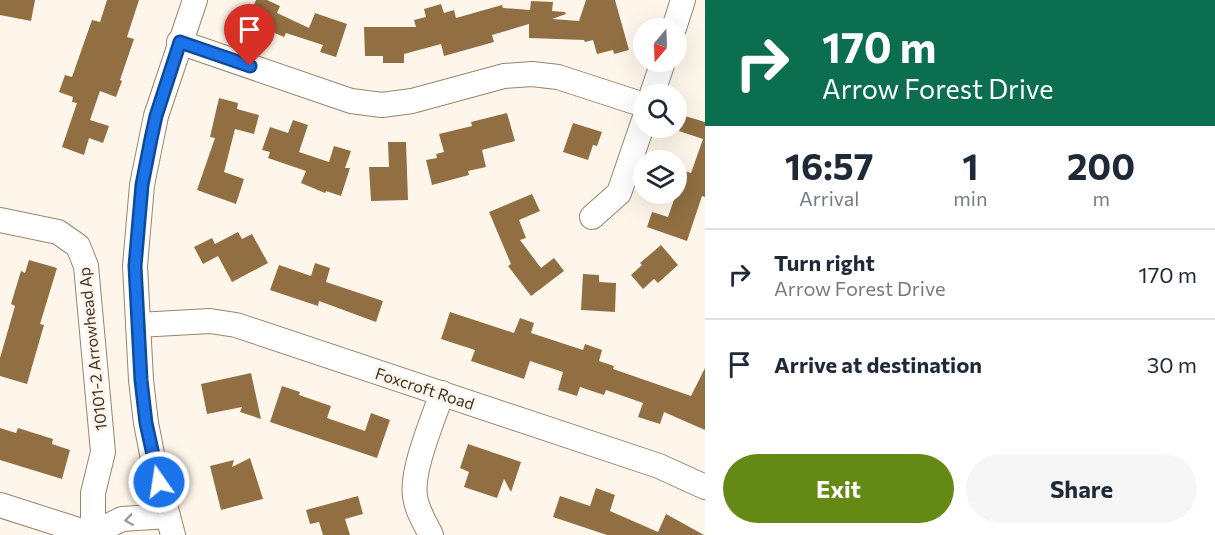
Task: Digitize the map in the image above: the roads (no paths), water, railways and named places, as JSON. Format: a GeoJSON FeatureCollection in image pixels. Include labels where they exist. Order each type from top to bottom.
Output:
{"type":"FeatureCollection","features":[{"type":"Feature","properties":{"kind":"street"},"geometry":{"type":"LineString","coordinates":[[0,505],[93,535],[122,519],[170,526],[146,423],[141,380],[135,266],[142,185],[156,116],[195,0]]}},
{"type":"Feature","properties":{"kind":"street"},"geometry":{"type":"LineString","coordinates":[[677,18],[683,0]]}},
{"type":"Feature","properties":{"kind":"street"},"geometry":{"type":"LineString","coordinates":[[180,42],[351,101],[382,105],[412,101],[504,76],[532,74],[558,77],[633,101]]}},
{"type":"Feature","properties":{"kind":"street"},"geometry":{"type":"LineString","coordinates":[[592,217],[619,193],[638,138]]}},
{"type":"Feature","properties":{"kind":"street","name":"10101-2 Arrowhead Ap"},"geometry":{"type":"LineString","coordinates":[[0,220],[58,232],[78,246],[86,266],[103,452],[93,493],[93,535]]}},
{"type":"Feature","properties":{"kind":"street","name":"Foxcroft Road"},"geometry":{"type":"LineString","coordinates":[[138,326],[210,321],[236,325],[659,466],[705,487]]}},
{"type":"Feature","properties":{"kind":"street"},"geometry":{"type":"LineString","coordinates":[[431,535],[417,505],[415,476],[442,393]]}}]}
